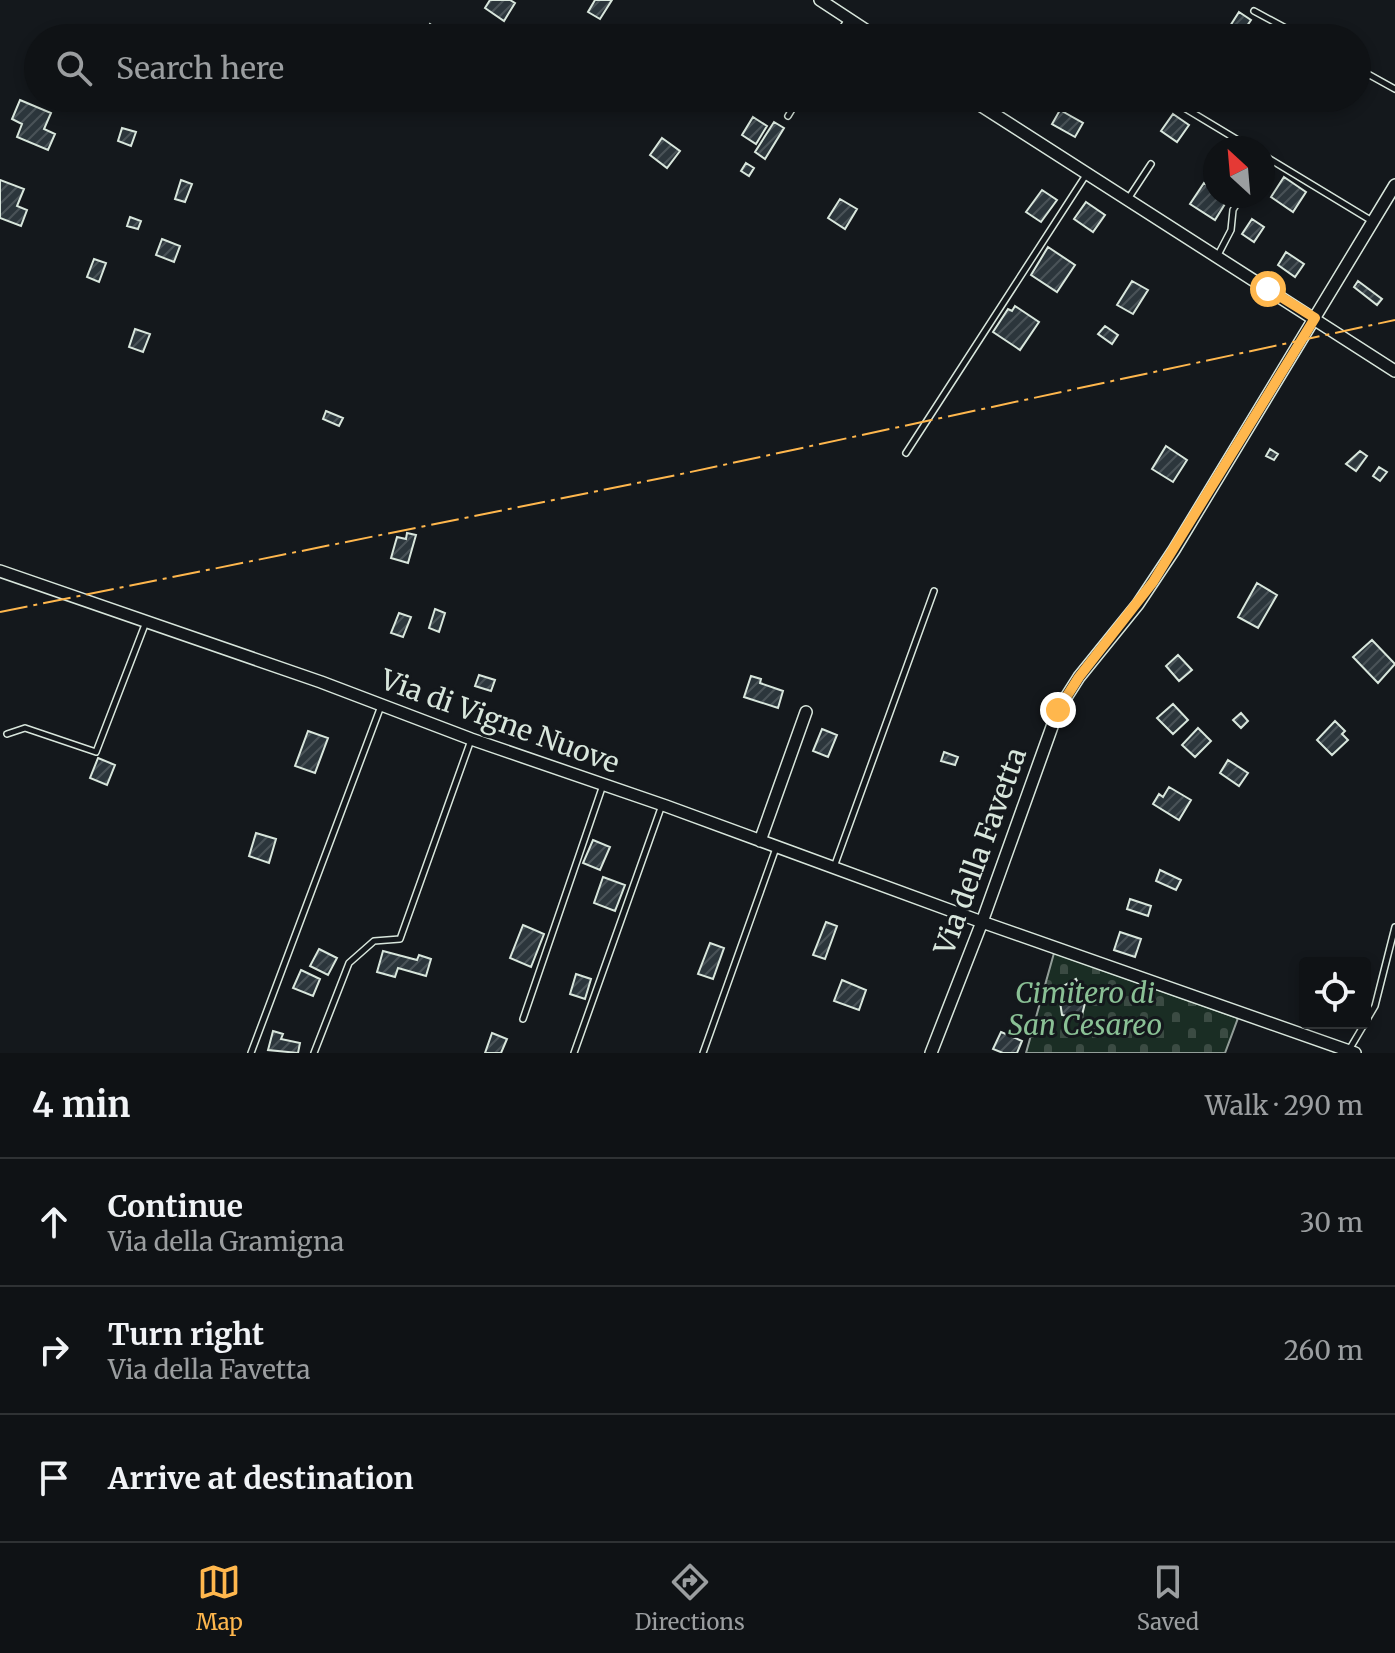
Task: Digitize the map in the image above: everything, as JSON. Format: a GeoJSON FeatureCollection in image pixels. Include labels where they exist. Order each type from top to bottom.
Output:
{"type":"FeatureCollection","features":[{"type":"Feature","properties":{"kind":"street"},"geometry":{"type":"LineString","coordinates":[[820,0],[856,24]]}},
{"type":"Feature","properties":{"kind":"street"},"geometry":{"type":"LineString","coordinates":[[991,112],[1395,371]]}},
{"type":"Feature","properties":{"kind":"street","name":"Via della Favetta"},"geometry":{"type":"LineString","coordinates":[[931,1053],[1061,705],[1083,671],[1138,604],[1167,561],[1395,185]]}},
{"type":"Feature","properties":{"kind":"street","name":"Via di Vigne Nuove"},"geometry":{"type":"LineString","coordinates":[[0,571],[662,804],[1334,1050],[1352,1052]]}},
{"type":"Feature","properties":{"kind":"street"},"geometry":{"type":"LineString","coordinates":[[760,841],[806,712]]}},
{"type":"Feature","properties":{"kind":"lane"},"geometry":{"type":"LineString","coordinates":[[1254,11],[1278,24]]}},
{"type":"Feature","properties":{"kind":"lane"},"geometry":{"type":"LineString","coordinates":[[845,24],[848,19]]}},
{"type":"Feature","properties":{"kind":"lane"},"geometry":{"type":"LineString","coordinates":[[1371,76],[1395,89]]}},
{"type":"Feature","properties":{"kind":"lane"},"geometry":{"type":"LineString","coordinates":[[788,116],[790,112]]}},
{"type":"Feature","properties":{"kind":"lane"},"geometry":{"type":"LineString","coordinates":[[1191,112],[1231,136]]}},
{"type":"Feature","properties":{"kind":"lane"},"geometry":{"type":"LineString","coordinates":[[1275,162],[1373,222]]}},
{"type":"Feature","properties":{"kind":"lane"},"geometry":{"type":"LineString","coordinates":[[1127,200],[1151,164]]}},
{"type":"Feature","properties":{"kind":"lane"},"geometry":{"type":"LineString","coordinates":[[906,453],[1086,174]]}},
{"type":"Feature","properties":{"kind":"lane"},"geometry":{"type":"LineString","coordinates":[[1217,256],[1231,230],[1236,208]]}},
{"type":"Feature","properties":{"kind":"lane"},"geometry":{"type":"LineString","coordinates":[[834,867],[934,591]]}},
{"type":"Feature","properties":{"kind":"lane"},"geometry":{"type":"LineString","coordinates":[[7,734],[25,728],[96,752],[146,621]]}},
{"type":"Feature","properties":{"kind":"lane"},"geometry":{"type":"LineString","coordinates":[[251,1053],[381,705]]}},
{"type":"Feature","properties":{"kind":"lane"},"geometry":{"type":"LineString","coordinates":[[314,1053],[349,963],[374,941],[400,939],[471,739]]}},
{"type":"Feature","properties":{"kind":"lane"},"geometry":{"type":"LineString","coordinates":[[523,1019],[603,784]]}},
{"type":"Feature","properties":{"kind":"lane"},"geometry":{"type":"LineString","coordinates":[[574,1053],[662,804]]}},
{"type":"Feature","properties":{"kind":"lane"},"geometry":{"type":"LineString","coordinates":[[703,1053],[777,847]]}},
{"type":"Feature","properties":{"kind":"lane"},"geometry":{"type":"LineString","coordinates":[[1371,1013],[1395,927]]}},
{"type":"Feature","properties":{"kind":"lane"},"geometry":{"type":"LineString","coordinates":[[1352,1052],[1362,1029]]}},
{"type":"Feature","properties":{"kind":"green space","name":"Cimitero di San Cesareo"},"geometry":{"type":"Polygon","coordinates":[[[1054,953],[1238,1018],[1225,1053],[1026,1053],[1054,953]]]}},
{"type":"Feature","properties":{"kind":"building"},"geometry":{"type":"Polygon","coordinates":[[[490,0],[515,3],[504,21],[485,8],[490,0]]]}},
{"type":"Feature","properties":{"kind":"building"},"geometry":{"type":"Polygon","coordinates":[[[595,0],[612,0],[600,19],[588,12],[595,0]]]}},
{"type":"Feature","properties":{"kind":"building"},"geometry":{"type":"Polygon","coordinates":[[[1239,12],[1251,20],[1248,24],[1231,24],[1239,12]]]}},
{"type":"Feature","properties":{"kind":"building"},"geometry":{"type":"Polygon","coordinates":[[[20,100],[24,102],[24,112],[51,113],[44,129],[55,134],[48,150],[17,137],[22,124],[12,119],[20,100]]]}},
{"type":"Feature","properties":{"kind":"building"},"geometry":{"type":"Polygon","coordinates":[[[1059,112],[1083,123],[1075,137],[1052,124],[1059,112]]]}},
{"type":"Feature","properties":{"kind":"building"},"geometry":{"type":"Polygon","coordinates":[[[1173,114],[1189,125],[1177,142],[1161,131],[1173,114]]]}},
{"type":"Feature","properties":{"kind":"building"},"geometry":{"type":"Polygon","coordinates":[[[753,117],[767,126],[756,144],[742,135],[753,117]]]}},
{"type":"Feature","properties":{"kind":"building"},"geometry":{"type":"Polygon","coordinates":[[[774,122],[784,128],[765,159],[755,152],[774,122]]]}},
{"type":"Feature","properties":{"kind":"building"},"geometry":{"type":"Polygon","coordinates":[[[122,128],[136,132],[131,146],[118,141],[122,128]]]}},
{"type":"Feature","properties":{"kind":"building"},"geometry":{"type":"Polygon","coordinates":[[[662,138],[680,151],[667,168],[650,155],[662,138]]]}},
{"type":"Feature","properties":{"kind":"building"},"geometry":{"type":"Polygon","coordinates":[[[746,163],[754,168],[749,176],[741,171],[746,163]]]}},
{"type":"Feature","properties":{"kind":"building"},"geometry":{"type":"Polygon","coordinates":[[[1284,177],[1306,192],[1293,212],[1275,200],[1275,191],[1284,177]]]}},
{"type":"Feature","properties":{"kind":"building"},"geometry":{"type":"Polygon","coordinates":[[[0,180],[24,189],[17,206],[27,210],[21,226],[0,218],[0,180]]]}},
{"type":"Feature","properties":{"kind":"building"},"geometry":{"type":"Polygon","coordinates":[[[181,180],[192,184],[185,202],[175,199],[181,180]]]}},
{"type":"Feature","properties":{"kind":"building"},"geometry":{"type":"Polygon","coordinates":[[[1203,184],[1203,208],[1222,208],[1215,220],[1190,204],[1203,184]]]}},
{"type":"Feature","properties":{"kind":"building"},"geometry":{"type":"Polygon","coordinates":[[[1042,190],[1057,200],[1041,222],[1026,212],[1042,190]]]}},
{"type":"Feature","properties":{"kind":"building"},"geometry":{"type":"Polygon","coordinates":[[[840,199],[857,209],[845,229],[828,218],[840,199]]]}},
{"type":"Feature","properties":{"kind":"building"},"geometry":{"type":"Polygon","coordinates":[[[1086,202],[1105,215],[1093,232],[1074,219],[1086,202]]]}},
{"type":"Feature","properties":{"kind":"building"},"geometry":{"type":"Polygon","coordinates":[[[130,217],[141,221],[138,229],[127,226],[130,217]]]}},
{"type":"Feature","properties":{"kind":"building"},"geometry":{"type":"Polygon","coordinates":[[[1252,219],[1264,227],[1254,242],[1242,234],[1252,219]]]}},
{"type":"Feature","properties":{"kind":"building"},"geometry":{"type":"Polygon","coordinates":[[[162,239],[180,246],[174,262],[156,255],[162,239]]]}},
{"type":"Feature","properties":{"kind":"building"},"geometry":{"type":"Polygon","coordinates":[[[1048,247],[1075,265],[1057,292],[1031,275],[1048,247]]]}},
{"type":"Feature","properties":{"kind":"building"},"geometry":{"type":"Polygon","coordinates":[[[1286,252],[1304,264],[1295,277],[1278,265],[1286,252]]]}},
{"type":"Feature","properties":{"kind":"building"},"geometry":{"type":"Polygon","coordinates":[[[94,259],[106,263],[99,282],[87,277],[94,259]]]}},
{"type":"Feature","properties":{"kind":"building"},"geometry":{"type":"Polygon","coordinates":[[[1132,281],[1148,290],[1133,314],[1117,305],[1132,281]]]}},
{"type":"Feature","properties":{"kind":"building"},"geometry":{"type":"Polygon","coordinates":[[[1358,281],[1382,299],[1377,305],[1354,287],[1358,281]]]}},
{"type":"Feature","properties":{"kind":"building"},"geometry":{"type":"Polygon","coordinates":[[[1015,306],[1039,322],[1020,350],[993,332],[1008,309],[1012,311],[1015,306]]]}},
{"type":"Feature","properties":{"kind":"building"},"geometry":{"type":"Polygon","coordinates":[[[1105,326],[1118,335],[1112,344],[1098,334],[1105,326]]]}},
{"type":"Feature","properties":{"kind":"building"},"geometry":{"type":"Polygon","coordinates":[[[135,329],[150,334],[143,352],[129,347],[135,329]]]}},
{"type":"Feature","properties":{"kind":"building"},"geometry":{"type":"Polygon","coordinates":[[[326,411],[343,418],[339,426],[323,419],[326,411]]]}},
{"type":"Feature","properties":{"kind":"building"},"geometry":{"type":"Polygon","coordinates":[[[1166,446],[1187,460],[1173,482],[1152,469],[1166,446]]]}},
{"type":"Feature","properties":{"kind":"building"},"geometry":{"type":"Polygon","coordinates":[[[1270,449],[1278,454],[1274,460],[1266,456],[1270,449]]]}},
{"type":"Feature","properties":{"kind":"building"},"geometry":{"type":"Polygon","coordinates":[[[1360,451],[1367,456],[1356,471],[1346,464],[1360,451]]]}},
{"type":"Feature","properties":{"kind":"building"},"geometry":{"type":"Polygon","coordinates":[[[1379,467],[1387,472],[1380,481],[1373,476],[1379,467]]]}},
{"type":"Feature","properties":{"kind":"building"},"geometry":{"type":"Polygon","coordinates":[[[407,533],[416,535],[408,563],[391,558],[397,537],[406,539],[407,533]]]}},
{"type":"Feature","properties":{"kind":"building"},"geometry":{"type":"Polygon","coordinates":[[[1257,583],[1277,595],[1258,628],[1238,617],[1257,583]]]}},
{"type":"Feature","properties":{"kind":"building"},"geometry":{"type":"Polygon","coordinates":[[[435,609],[445,613],[439,632],[429,628],[435,609]]]}},
{"type":"Feature","properties":{"kind":"building"},"geometry":{"type":"Polygon","coordinates":[[[399,613],[411,617],[403,637],[391,633],[399,613]]]}},
{"type":"Feature","properties":{"kind":"building"},"geometry":{"type":"Polygon","coordinates":[[[1372,640],[1395,664],[1378,683],[1353,657],[1372,640]]]}},
{"type":"Feature","properties":{"kind":"building"},"geometry":{"type":"Polygon","coordinates":[[[1178,655],[1192,670],[1179,681],[1166,666],[1178,655]]]}},
{"type":"Feature","properties":{"kind":"building"},"geometry":{"type":"Polygon","coordinates":[[[479,675],[495,680],[491,691],[475,686],[479,675]]]}},
{"type":"Feature","properties":{"kind":"building"},"geometry":{"type":"Polygon","coordinates":[[[751,676],[761,679],[760,683],[783,691],[778,708],[744,697],[751,676]]]}},
{"type":"Feature","properties":{"kind":"building"},"geometry":{"type":"Polygon","coordinates":[[[1173,704],[1188,720],[1173,734],[1157,718],[1173,704]]]}},
{"type":"Feature","properties":{"kind":"building"},"geometry":{"type":"Polygon","coordinates":[[[1241,713],[1248,721],[1241,728],[1233,720],[1241,713]]]}},
{"type":"Feature","properties":{"kind":"building"},"geometry":{"type":"Polygon","coordinates":[[[1335,721],[1345,731],[1342,734],[1348,740],[1332,755],[1317,740],[1335,721]]]}},
{"type":"Feature","properties":{"kind":"building"},"geometry":{"type":"Polygon","coordinates":[[[1198,728],[1211,741],[1195,757],[1182,745],[1198,728]]]}},
{"type":"Feature","properties":{"kind":"building"},"geometry":{"type":"Polygon","coordinates":[[[822,729],[837,735],[828,757],[813,751],[822,729]]]}},
{"type":"Feature","properties":{"kind":"building"},"geometry":{"type":"Polygon","coordinates":[[[308,731],[328,738],[315,773],[295,766],[308,731]]]}},
{"type":"Feature","properties":{"kind":"building"},"geometry":{"type":"Polygon","coordinates":[[[944,752],[958,757],[955,765],[941,761],[944,752]]]}},
{"type":"Feature","properties":{"kind":"building"},"geometry":{"type":"Polygon","coordinates":[[[98,758],[115,765],[107,785],[90,778],[98,758]]]}},
{"type":"Feature","properties":{"kind":"building"},"geometry":{"type":"Polygon","coordinates":[[[1228,760],[1248,773],[1239,786],[1220,773],[1228,760]]]}},
{"type":"Feature","properties":{"kind":"building"},"geometry":{"type":"Polygon","coordinates":[[[1169,787],[1191,800],[1179,820],[1153,804],[1159,794],[1163,797],[1169,787]]]}},
{"type":"Feature","properties":{"kind":"building"},"geometry":{"type":"Polygon","coordinates":[[[256,833],[276,839],[269,863],[249,856],[256,833]]]}},
{"type":"Feature","properties":{"kind":"building"},"geometry":{"type":"Polygon","coordinates":[[[593,840],[610,847],[600,870],[583,863],[593,840]]]}},
{"type":"Feature","properties":{"kind":"building"},"geometry":{"type":"Polygon","coordinates":[[[1160,870],[1181,880],[1176,890],[1156,881],[1160,870]]]}},
{"type":"Feature","properties":{"kind":"building"},"geometry":{"type":"Polygon","coordinates":[[[603,877],[625,885],[615,911],[594,903],[603,877]]]}},
{"type":"Feature","properties":{"kind":"building"},"geometry":{"type":"Polygon","coordinates":[[[1130,899],[1151,906],[1148,916],[1127,909],[1130,899]]]}},
{"type":"Feature","properties":{"kind":"building"},"geometry":{"type":"Polygon","coordinates":[[[826,922],[837,926],[825,959],[813,955],[826,922]]]}},
{"type":"Feature","properties":{"kind":"building"},"geometry":{"type":"Polygon","coordinates":[[[523,925],[544,934],[531,967],[510,958],[523,925]]]}},
{"type":"Feature","properties":{"kind":"building"},"geometry":{"type":"Polygon","coordinates":[[[1120,932],[1141,939],[1135,957],[1114,950],[1120,932]]]}},
{"type":"Feature","properties":{"kind":"building"},"geometry":{"type":"Polygon","coordinates":[[[710,943],[724,948],[713,979],[698,974],[710,943]]]}},
{"type":"Feature","properties":{"kind":"building"},"geometry":{"type":"Polygon","coordinates":[[[319,949],[337,958],[328,975],[310,966],[319,949]]]}},
{"type":"Feature","properties":{"kind":"building"},"geometry":{"type":"Polygon","coordinates":[[[383,951],[417,960],[419,955],[431,959],[426,976],[398,968],[395,977],[377,972],[383,951]]]}},
{"type":"Feature","properties":{"kind":"building"},"geometry":{"type":"Polygon","coordinates":[[[301,970],[320,979],[313,996],[293,988],[301,970]]]}},
{"type":"Feature","properties":{"kind":"building"},"geometry":{"type":"Polygon","coordinates":[[[576,974],[591,979],[585,999],[570,994],[576,974]]]}},
{"type":"Feature","properties":{"kind":"building"},"geometry":{"type":"Polygon","coordinates":[[[1076,979],[1086,999],[1081,1019],[1062,1015],[1058,989],[1076,979]]]}},
{"type":"Feature","properties":{"kind":"building"},"geometry":{"type":"Polygon","coordinates":[[[842,980],[866,990],[859,1010],[834,1001],[842,980]]]}},
{"type":"Feature","properties":{"kind":"building"},"geometry":{"type":"Polygon","coordinates":[[[273,1031],[283,1034],[281,1039],[300,1043],[298,1053],[268,1050],[273,1031]]]}},
{"type":"Feature","properties":{"kind":"building"},"geometry":{"type":"Polygon","coordinates":[[[1001,1032],[1022,1041],[1017,1053],[993,1049],[1001,1032]]]}},
{"type":"Feature","properties":{"kind":"building"},"geometry":{"type":"Polygon","coordinates":[[[492,1033],[507,1039],[501,1053],[485,1053],[492,1033]]]}},
{"type":"Feature","properties":{"kind":"power"},"geometry":{"type":"LineString","coordinates":[[0,612],[672,476],[1395,320]]}},
{"type":"Feature","properties":{"kind":"route"},"geometry":{"type":"LineString","coordinates":[[1058,710],[1079,677],[1138,604],[1174,550],[1315,318],[1268,289]]}}]}
